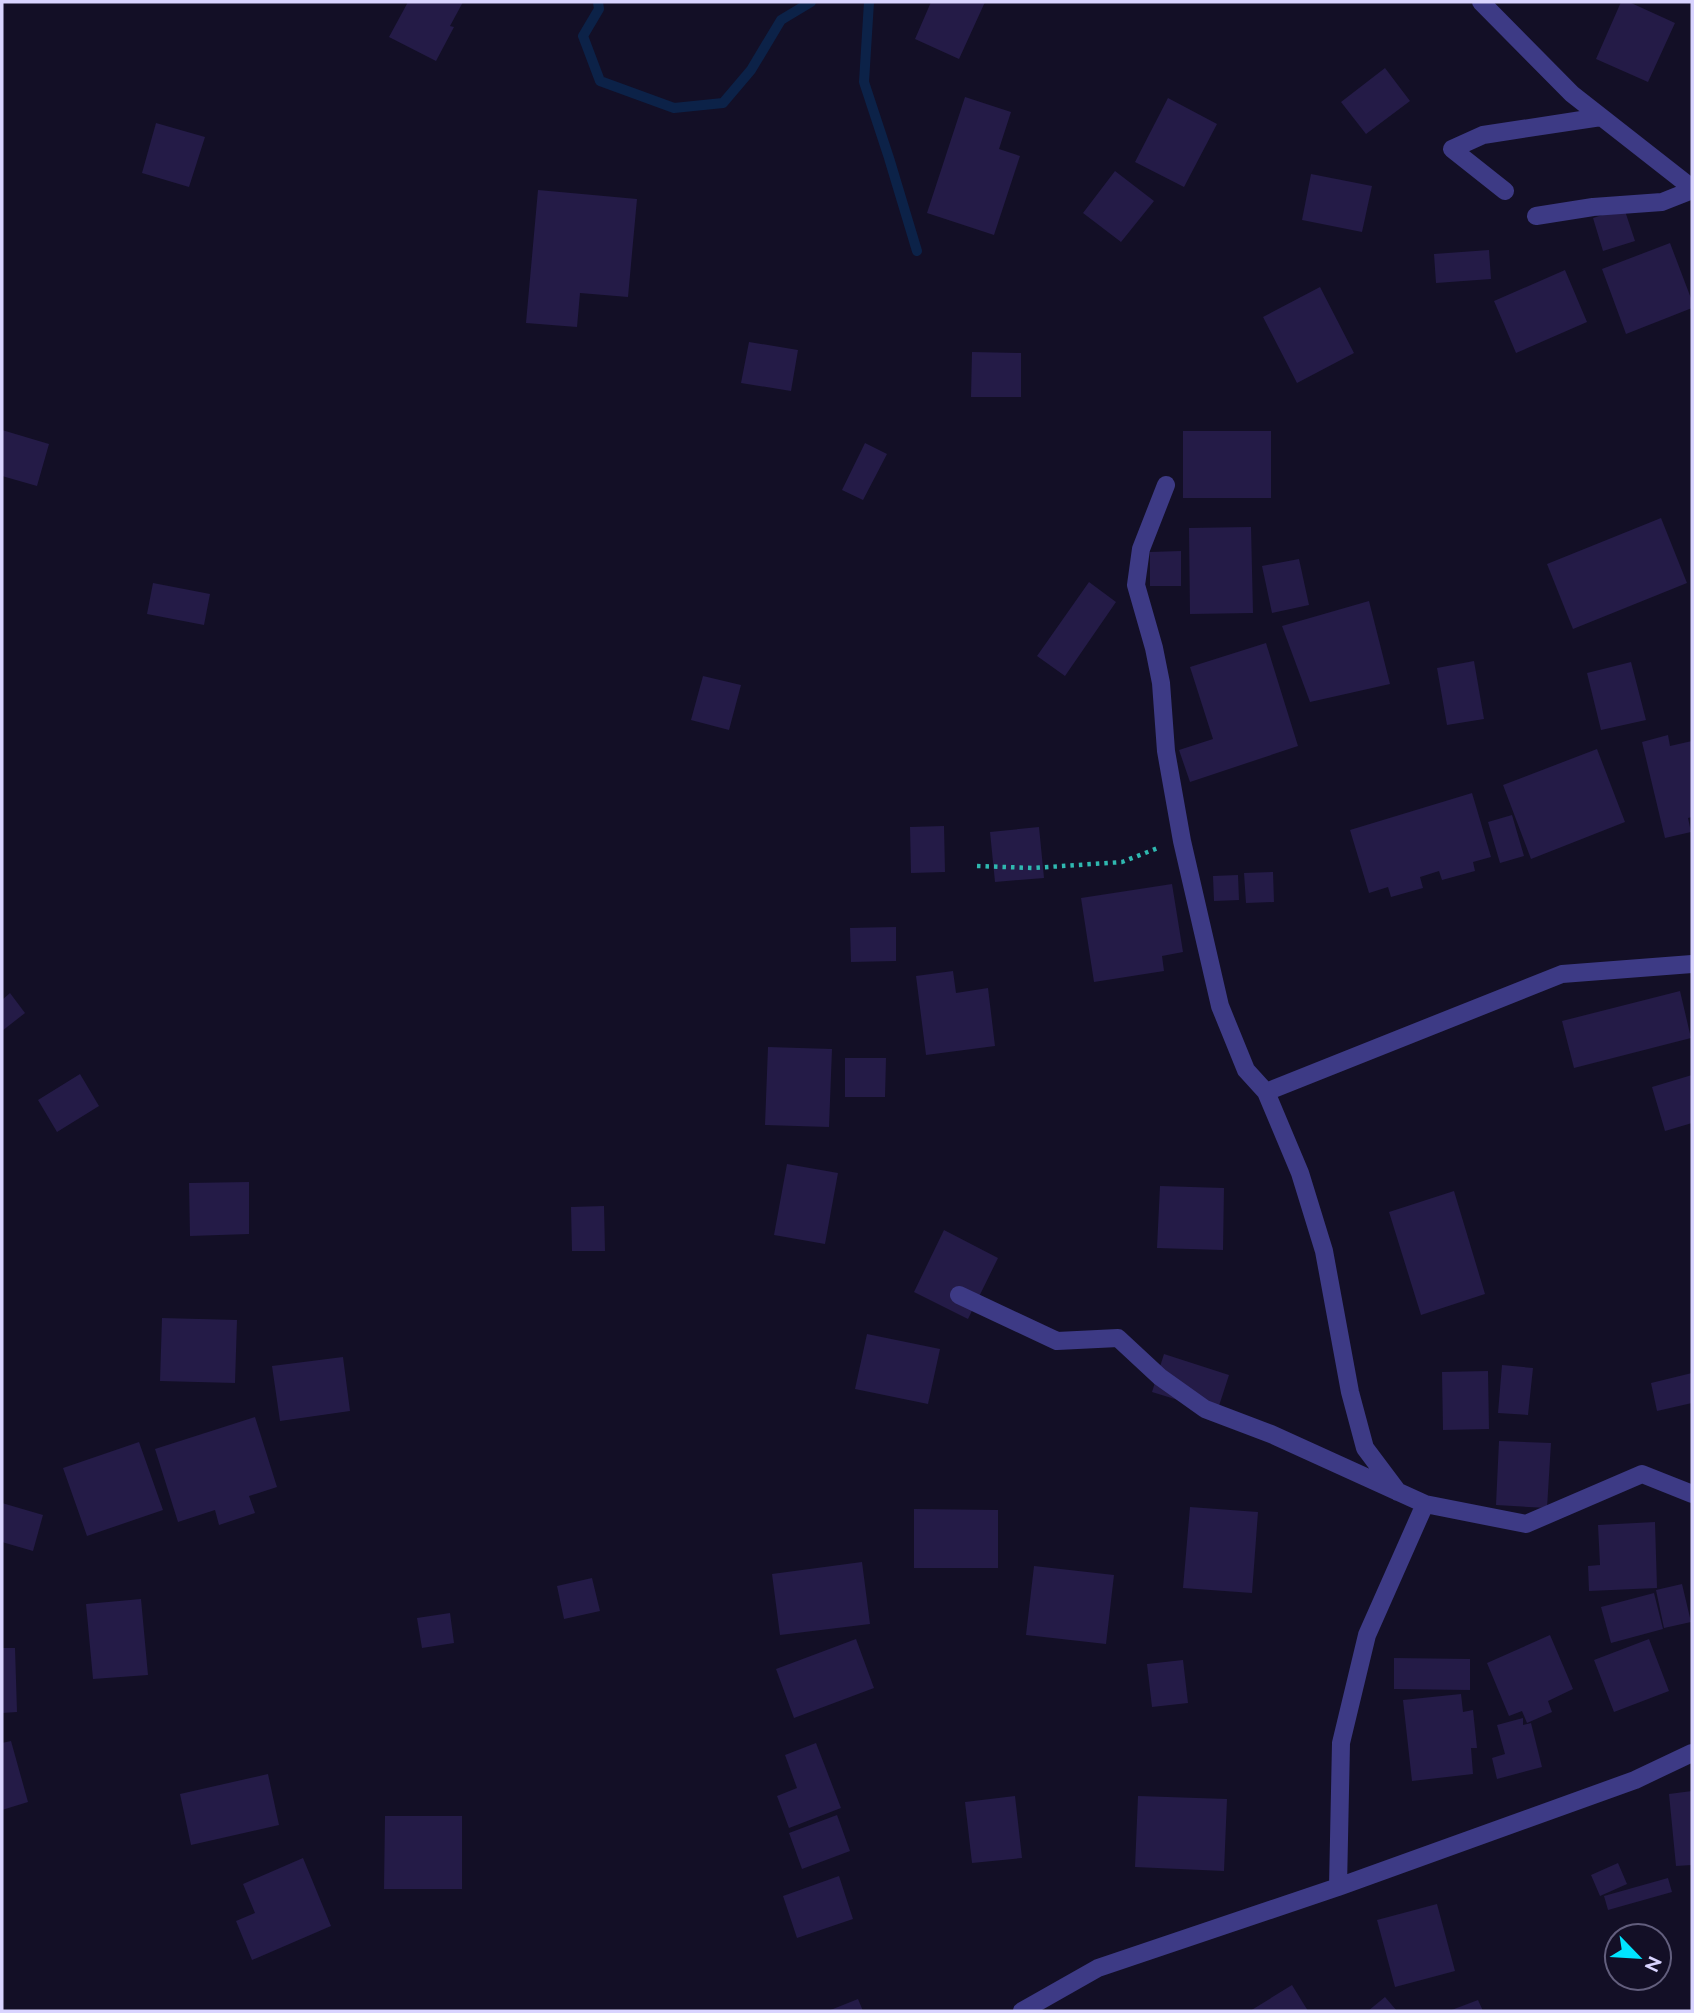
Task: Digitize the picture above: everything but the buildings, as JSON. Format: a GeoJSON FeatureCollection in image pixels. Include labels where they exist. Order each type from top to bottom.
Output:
{"type":"FeatureCollection","features":[{"type":"Feature","properties":{"kind":"street"},"geometry":{"type":"LineString","coordinates":[[1481,2],[1572,94],[1692,189],[1662,202],[1593,207],[1536,216]]}},
{"type":"Feature","properties":{"kind":"street"},"geometry":{"type":"LineString","coordinates":[[1505,191],[1452,149],[1483,135],[1601,117]]}},
{"type":"Feature","properties":{"kind":"street"},"geometry":{"type":"LineString","coordinates":[[1166,485],[1141,549],[1136,585],[1161,683],[1166,751],[1182,841],[1220,1006],[1246,1070],[1265,1092],[1300,1174],[1324,1251],[1350,1392],[1366,1448],[1398,1492]]}},
{"type":"Feature","properties":{"kind":"street"},"geometry":{"type":"LineString","coordinates":[[1265,1092],[1562,974],[1692,964]]}},
{"type":"Feature","properties":{"kind":"street"},"geometry":{"type":"LineString","coordinates":[[959,1295],[1057,1341],[1118,1338],[1160,1377],[1205,1409],[1270,1434],[1425,1504],[1526,1524],[1642,1475],[1692,1494]]}},
{"type":"Feature","properties":{"kind":"street"},"geometry":{"type":"LineString","coordinates":[[1338,1887],[1341,1743],[1367,1635],[1425,1504]]}},
{"type":"Feature","properties":{"kind":"street"},"geometry":{"type":"LineString","coordinates":[[1022,2011],[1098,1968],[1338,1887],[1634,1780],[1692,1754]]}},
{"type":"Feature","properties":{"kind":"path"},"geometry":{"type":"LineString","coordinates":[[977,866],[1033,868],[1122,862],[1152,849],[1182,841]]}},
{"type":"Feature","properties":{"kind":"waterway"},"geometry":{"type":"LineString","coordinates":[[598,2],[599,9],[583,36],[600,81],[674,108],[723,103],[751,70],[781,20],[811,2]]}},
{"type":"Feature","properties":{"kind":"waterway"},"geometry":{"type":"LineString","coordinates":[[869,2],[864,82],[917,251]]}}]}
